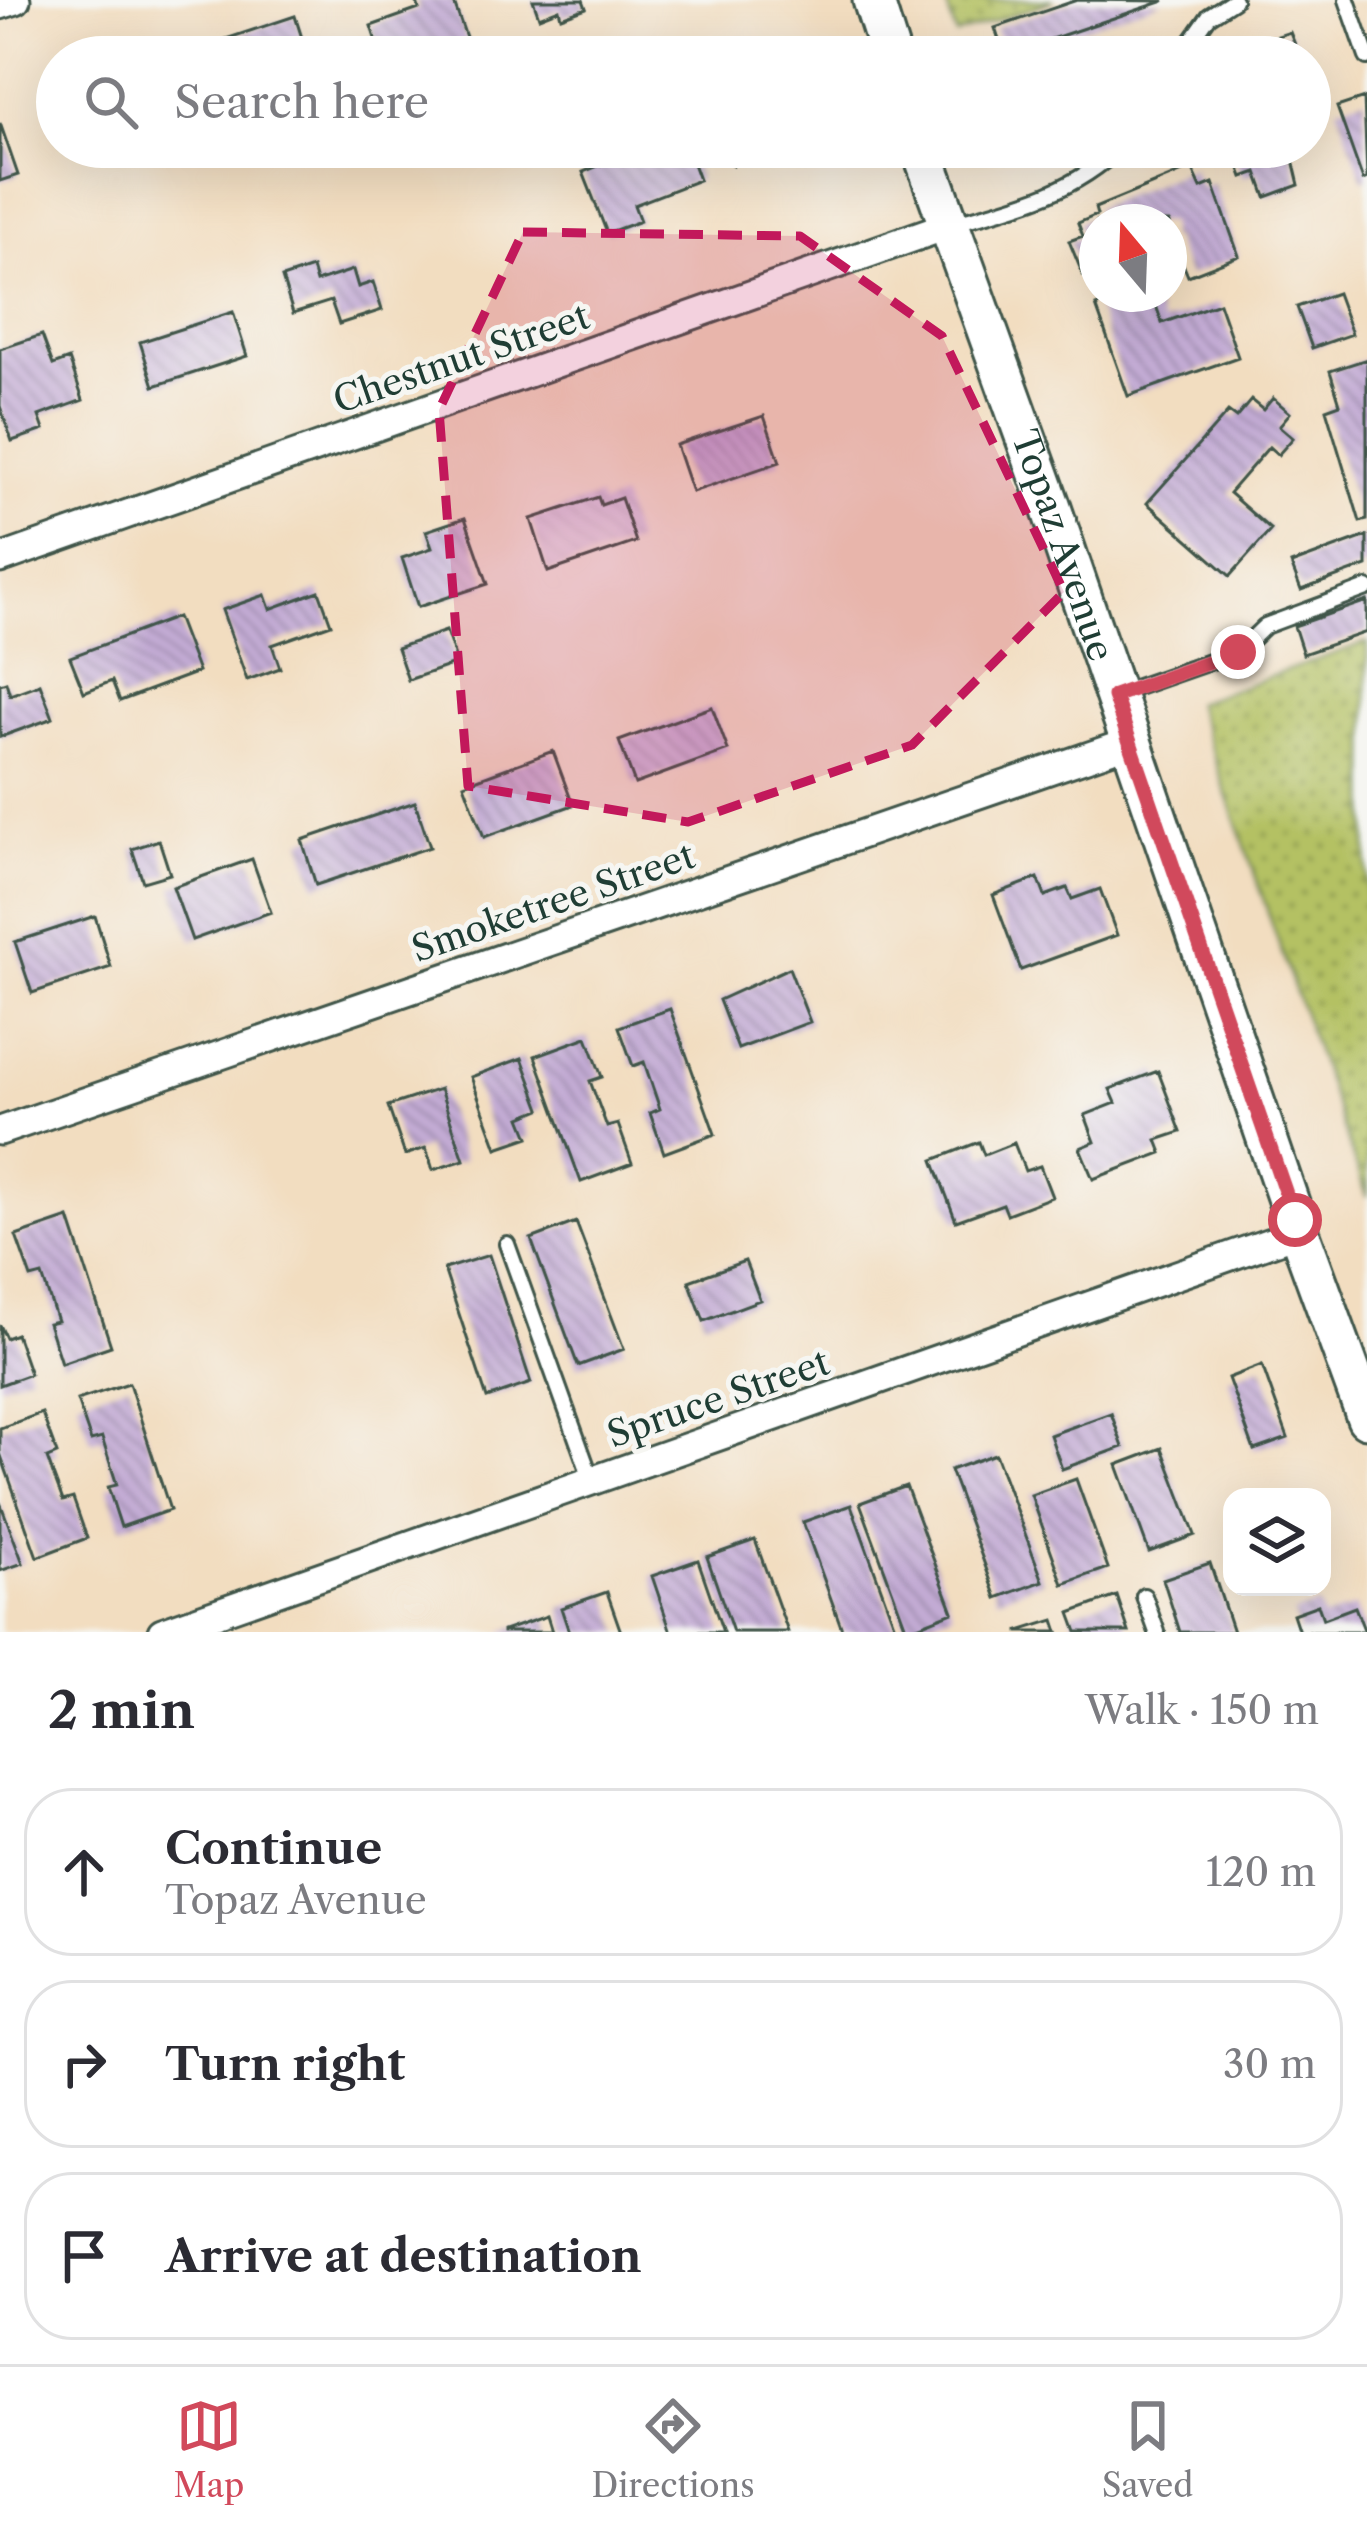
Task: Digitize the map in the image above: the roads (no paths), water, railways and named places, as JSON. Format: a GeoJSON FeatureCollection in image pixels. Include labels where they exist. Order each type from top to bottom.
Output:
{"type":"FeatureCollection","features":[{"type":"Feature","properties":{"kind":"street"},"geometry":{"type":"LineString","coordinates":[[0,5],[16,0]]}},
{"type":"Feature","properties":{"kind":"street"},"geometry":{"type":"LineString","coordinates":[[873,0],[884,36]]}},
{"type":"Feature","properties":{"kind":"street","name":"Topaz Avenue"},"geometry":{"type":"LineString","coordinates":[[928,168],[1050,505],[1367,1418]]}},
{"type":"Feature","properties":{"kind":"street","name":"Chestnut Street"},"geometry":{"type":"LineString","coordinates":[[0,559],[946,226]]}},
{"type":"Feature","properties":{"kind":"street","name":"Smoketree Street"},"geometry":{"type":"LineString","coordinates":[[0,1131],[1130,742]]}},
{"type":"Feature","properties":{"kind":"street","name":"Spruce Street"},"geometry":{"type":"LineString","coordinates":[[162,1632],[1299,1232]]}},
{"type":"Feature","properties":{"kind":"lane"},"geometry":{"type":"LineString","coordinates":[[1195,36],[1209,16],[1234,0]]}},
{"type":"Feature","properties":{"kind":"lane"},"geometry":{"type":"LineString","coordinates":[[1347,0],[1367,57]]}},
{"type":"Feature","properties":{"kind":"lane"},"geometry":{"type":"LineString","coordinates":[[946,226],[1051,196],[1096,168]]}},
{"type":"Feature","properties":{"kind":"lane"},"geometry":{"type":"LineString","coordinates":[[1114,696],[1238,652],[1265,626],[1367,588]]}},
{"type":"Feature","properties":{"kind":"lane"},"geometry":{"type":"LineString","coordinates":[[507,1244],[592,1481]]}},
{"type":"Feature","properties":{"kind":"lane"},"geometry":{"type":"LineString","coordinates":[[1144,1595],[1157,1632]]}}]}
